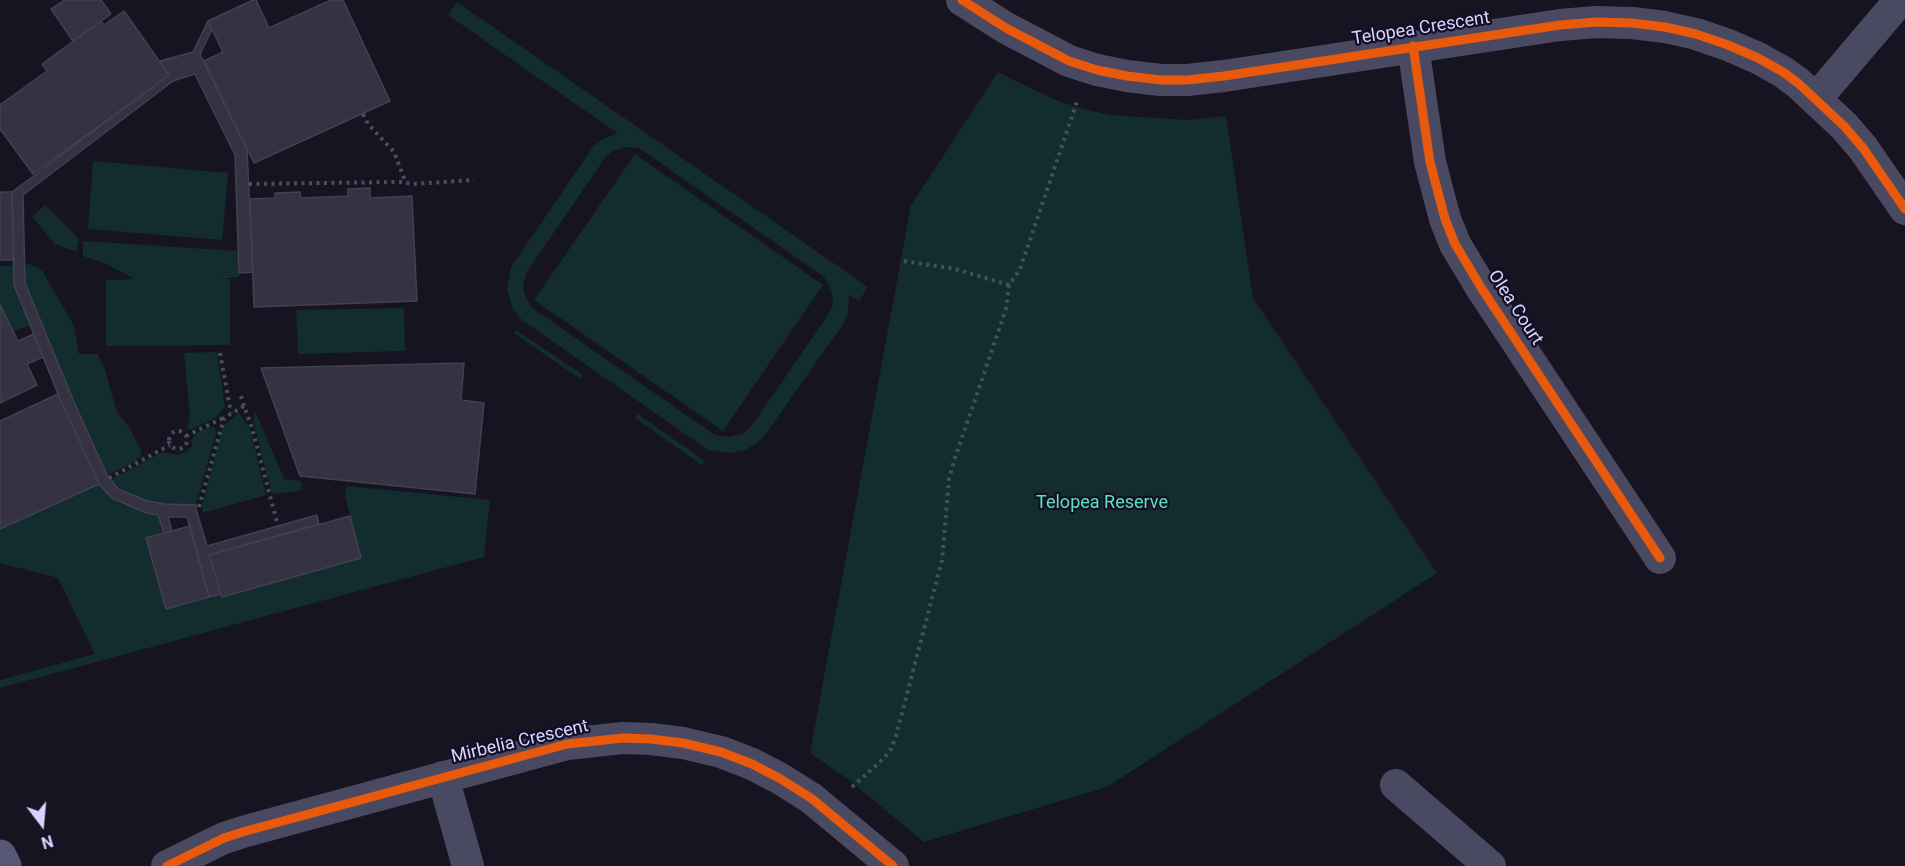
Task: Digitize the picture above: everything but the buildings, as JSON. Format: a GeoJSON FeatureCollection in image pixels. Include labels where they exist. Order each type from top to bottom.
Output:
{"type":"FeatureCollection","features":[{"type":"Feature","properties":{"kind":"street","name":"Telopea Crescent"},"geometry":{"type":"LineString","coordinates":[[962,0],[1006,28],[1069,61],[1097,70],[1161,80],[1206,78],[1560,25],[1597,22],[1665,27],[1728,45],[1783,72],[1844,126],[1863,148],[1905,209]]}},
{"type":"Feature","properties":{"kind":"street"},"geometry":{"type":"LineString","coordinates":[[1816,99],[1900,0]]}},
{"type":"Feature","properties":{"kind":"street","name":"Olea Court"},"geometry":{"type":"LineString","coordinates":[[1413,46],[1430,162],[1455,244],[1660,558]]}},
{"type":"Feature","properties":{"kind":"street","name":"Mirbelia Crescent"},"geometry":{"type":"LineString","coordinates":[[167,866],[225,838],[246,831],[567,744],[623,738],[683,743],[721,752],[779,778],[811,798],[893,866]]}},
{"type":"Feature","properties":{"kind":"street"},"geometry":{"type":"LineString","coordinates":[[443,777],[468,866]]}},
{"type":"Feature","properties":{"kind":"street"},"geometry":{"type":"LineString","coordinates":[[1396,785],[1490,866]]}},
{"type":"Feature","properties":{"kind":"street"},"geometry":{"type":"LineString","coordinates":[[0,856],[5,866]]}},
{"type":"Feature","properties":{"kind":"path"},"geometry":{"type":"LineString","coordinates":[[852,787],[883,759],[891,749],[896,736],[942,560],[949,479],[1006,309],[1009,285],[1020,269],[1077,102]]}},
{"type":"Feature","properties":{"kind":"path"},"geometry":{"type":"LineString","coordinates":[[363,114],[368,124],[394,152],[406,183]]}},
{"type":"Feature","properties":{"kind":"path"},"geometry":{"type":"LineString","coordinates":[[249,184],[474,180]]}},
{"type":"Feature","properties":{"kind":"path"},"geometry":{"type":"LineString","coordinates":[[904,261],[955,269],[1009,285]]}},
{"type":"Feature","properties":{"kind":"path"},"geometry":{"type":"LineString","coordinates":[[220,352],[231,413]]}},
{"type":"Feature","properties":{"kind":"path"},"geometry":{"type":"LineString","coordinates":[[241,396],[252,428],[278,526]]}},
{"type":"Feature","properties":{"kind":"path"},"geometry":{"type":"LineString","coordinates":[[186,436],[244,406]]}},
{"type":"Feature","properties":{"kind":"path"},"geometry":{"type":"LineString","coordinates":[[199,507],[224,418]]}},
{"type":"Feature","properties":{"kind":"path"},"geometry":{"type":"LineString","coordinates":[[174,432],[182,432],[186,436],[187,442],[184,447],[175,449],[170,445],[170,436],[174,432]]}},
{"type":"Feature","properties":{"kind":"path"},"geometry":{"type":"LineString","coordinates":[[109,478],[170,445]]}},
{"type":"Feature","properties":{"kind":"green space"},"geometry":{"type":"Polygon","coordinates":[[[457,2],[868,287],[859,301],[849,295],[848,313],[844,323],[765,435],[756,444],[745,450],[730,453],[708,450],[522,320],[513,309],[507,289],[511,267],[593,147],[603,139],[617,133],[448,15],[457,2]],[[626,147],[613,151],[605,158],[526,273],[523,287],[525,295],[531,307],[715,435],[728,437],[743,434],[752,425],[826,318],[832,307],[833,298],[830,287],[824,277],[639,148],[626,147]]]}},
{"type":"Feature","properties":{"kind":"green space","name":"Telopea Reserve"},"geometry":{"type":"Polygon","coordinates":[[[998,72],[1053,99],[1110,115],[1188,120],[1226,116],[1253,298],[1437,573],[1107,787],[924,842],[849,780],[810,753],[911,205],[998,72]]]}},
{"type":"Feature","properties":{"kind":"green space"},"geometry":{"type":"Polygon","coordinates":[[[635,154],[823,285],[723,431],[534,300],[635,154]]]}},
{"type":"Feature","properties":{"kind":"green space"},"geometry":{"type":"Polygon","coordinates":[[[93,161],[228,173],[222,240],[88,229],[93,161]]]}},
{"type":"Feature","properties":{"kind":"green space"},"geometry":{"type":"Polygon","coordinates":[[[45,205],[79,239],[76,252],[55,244],[32,217],[45,205]]]}},
{"type":"Feature","properties":{"kind":"green space"},"geometry":{"type":"Polygon","coordinates":[[[83,241],[238,251],[239,277],[219,279],[230,279],[230,345],[106,346],[106,280],[134,279],[105,263],[83,256],[83,241]]]}},
{"type":"Feature","properties":{"kind":"green space"},"geometry":{"type":"Polygon","coordinates":[[[25,263],[43,272],[74,326],[79,354],[98,354],[117,412],[129,427],[141,450],[141,456],[134,462],[107,475],[25,283],[25,263]]]}},
{"type":"Feature","properties":{"kind":"green space"},"geometry":{"type":"Polygon","coordinates":[[[0,266],[14,266],[31,325],[13,332],[0,305],[0,266]]]}},
{"type":"Feature","properties":{"kind":"green space"},"geometry":{"type":"Polygon","coordinates":[[[404,308],[405,351],[298,354],[296,310],[404,308]]]}},
{"type":"Feature","properties":{"kind":"green space"},"geometry":{"type":"Polygon","coordinates":[[[516,330],[583,375],[580,379],[514,333],[516,330]]]}},
{"type":"Feature","properties":{"kind":"green space"},"geometry":{"type":"Polygon","coordinates":[[[217,352],[225,407],[216,417],[193,429],[187,429],[190,415],[184,353],[217,352]]]}},
{"type":"Feature","properties":{"kind":"green space"},"geometry":{"type":"Polygon","coordinates":[[[255,411],[284,479],[301,481],[301,491],[272,494],[253,421],[255,411]]]}},
{"type":"Feature","properties":{"kind":"green space"},"geometry":{"type":"Polygon","coordinates":[[[239,413],[250,429],[266,495],[203,513],[202,506],[223,426],[239,413]]]}},
{"type":"Feature","properties":{"kind":"green space"},"geometry":{"type":"Polygon","coordinates":[[[638,414],[705,461],[702,465],[635,418],[638,414]]]}},
{"type":"Feature","properties":{"kind":"green space"},"geometry":{"type":"Polygon","coordinates":[[[210,427],[215,428],[216,434],[196,505],[147,501],[118,489],[111,480],[162,452],[178,455],[188,451],[192,446],[191,440],[197,433],[210,427]]]}},
{"type":"Feature","properties":{"kind":"green space"},"geometry":{"type":"Polygon","coordinates":[[[99,484],[146,513],[158,515],[164,533],[146,539],[166,609],[221,594],[222,597],[361,558],[345,496],[346,486],[490,500],[484,557],[0,688],[0,680],[95,654],[58,578],[0,563],[0,529],[99,484]]]}},
{"type":"Feature","properties":{"kind":"cycle path"},"geometry":{"type":"LineString","coordinates":[[962,0],[1006,28],[1069,61],[1097,70],[1161,80],[1224,76],[1560,25],[1597,22],[1665,27],[1728,45],[1758,58],[1798,83],[1844,126],[1863,148],[1905,209]]}},
{"type":"Feature","properties":{"kind":"cycle path"},"geometry":{"type":"LineString","coordinates":[[1413,46],[1430,162],[1445,219],[1455,244],[1482,289],[1660,558]]}},
{"type":"Feature","properties":{"kind":"cycle path"},"geometry":{"type":"LineString","coordinates":[[167,866],[224,838],[246,831],[567,744],[623,738],[683,743],[721,752],[752,764],[811,798],[893,866]]}}]}
